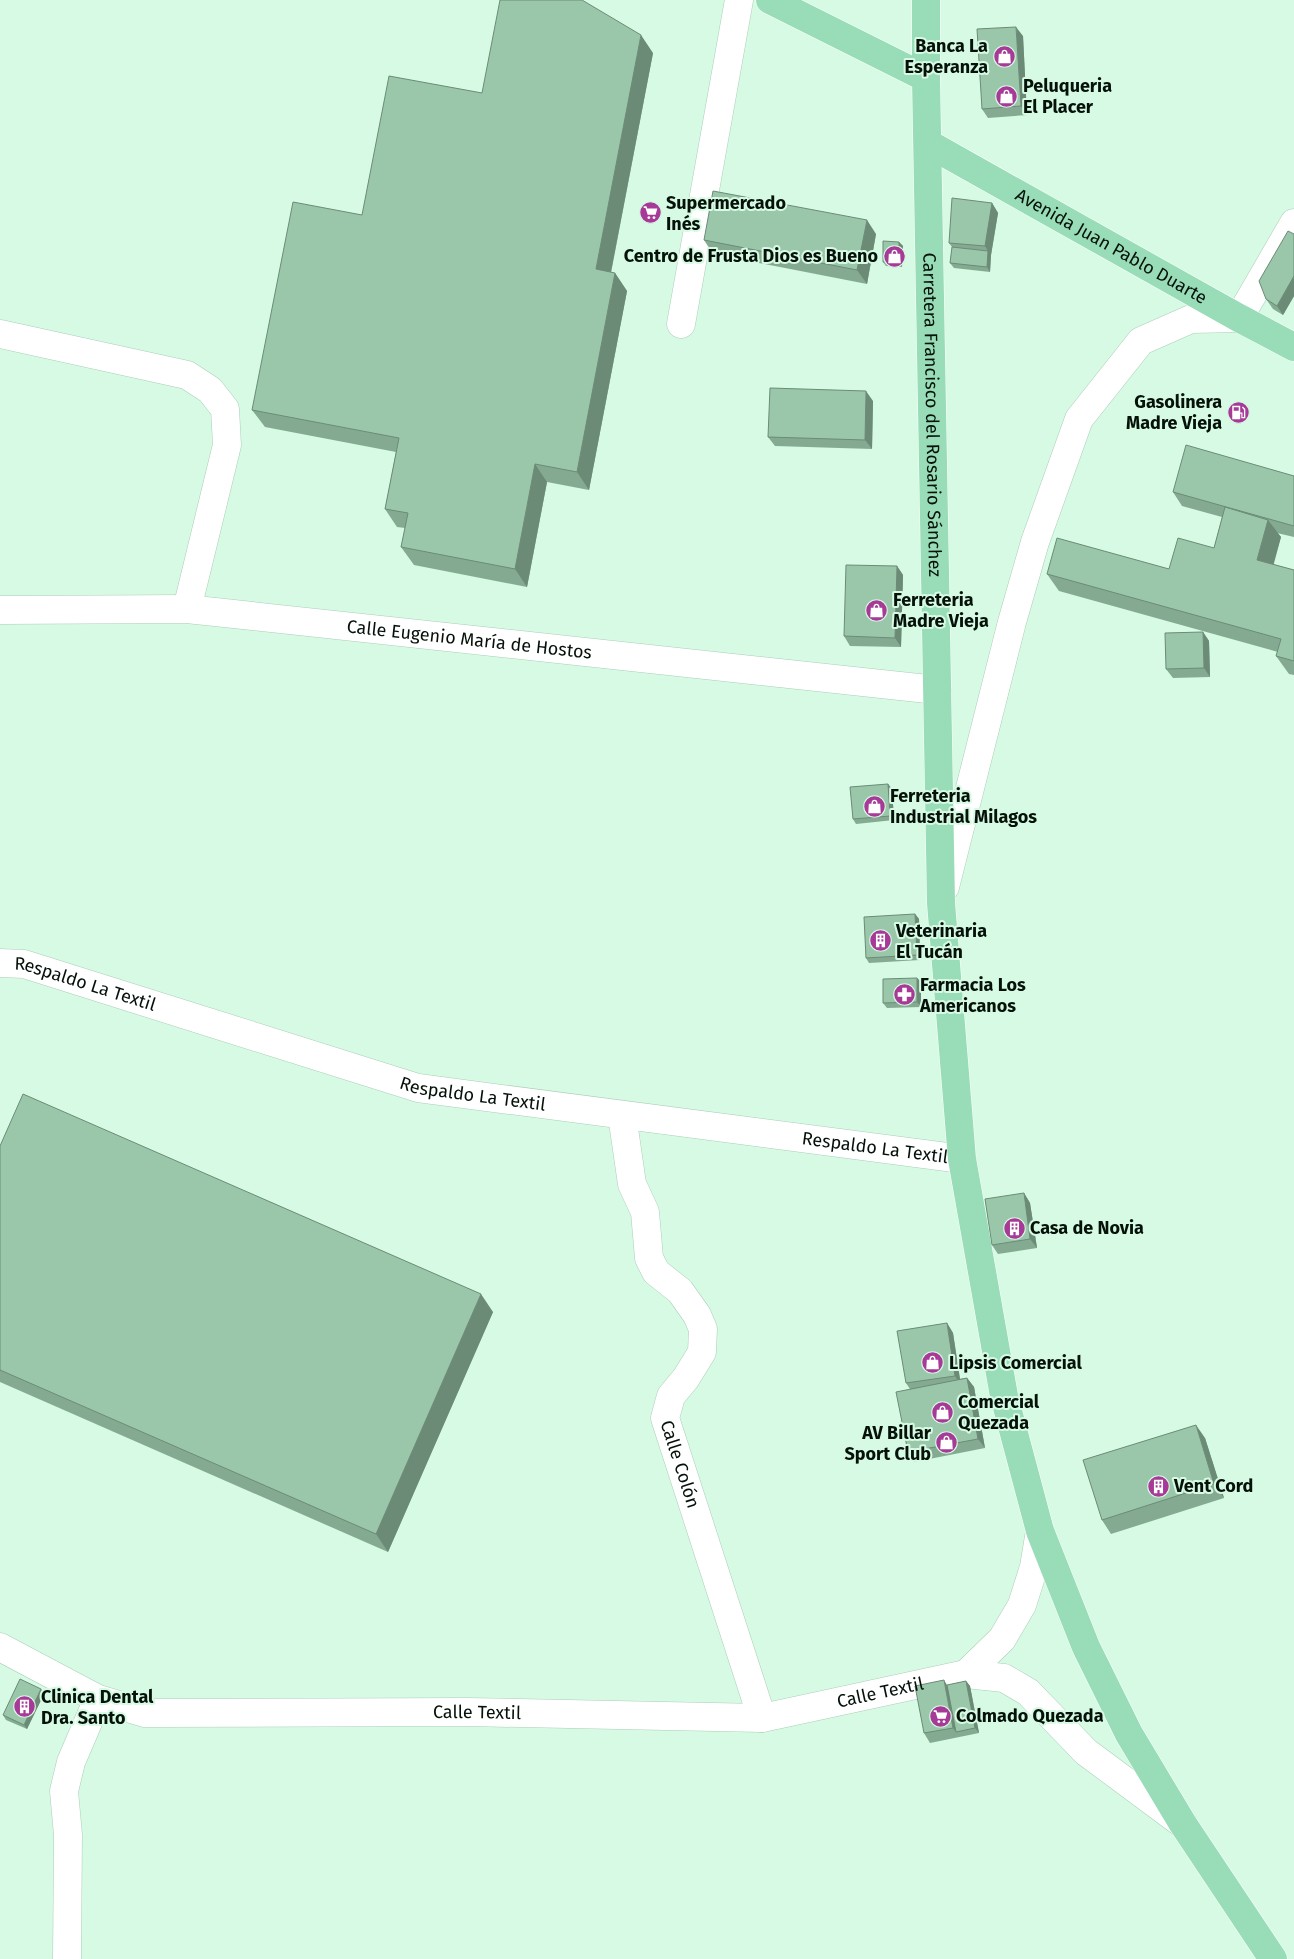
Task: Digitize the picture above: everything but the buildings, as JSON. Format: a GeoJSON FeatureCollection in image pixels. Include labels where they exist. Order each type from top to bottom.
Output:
{"type":"FeatureCollection","features":[{"type":"Feature","properties":{"kind":"main road"},"geometry":{"type":"LineString","coordinates":[[770,0],[926,78]]}},
{"type":"Feature","properties":{"kind":"main road","name":"Carretera Francisco del Rosario Sánchez"},"geometry":{"type":"LineString","coordinates":[[926,0],[941,904],[962,1159],[1004,1396],[1040,1531],[1086,1647],[1129,1734],[1183,1824],[1273,1959]]}},
{"type":"Feature","properties":{"kind":"main road","name":"Avenida Juan Pablo Duarte"},"geometry":{"type":"LineString","coordinates":[[928,144],[1294,347]]}},
{"type":"Feature","properties":{"kind":"street"},"geometry":{"type":"LineString","coordinates":[[681,324],[738,0]]}},
{"type":"Feature","properties":{"kind":"street"},"geometry":{"type":"LineString","coordinates":[[941,904],[1017,604],[1035,542],[1079,419],[1142,341],[1191,319],[1239,318],[1294,223]]}},
{"type":"Feature","properties":{"kind":"street"},"geometry":{"type":"LineString","coordinates":[[0,334],[187,375],[210,390],[225,409],[227,445],[187,609]]}},
{"type":"Feature","properties":{"kind":"street","name":"Calle Eugenio María de Hostos"},"geometry":{"type":"LineString","coordinates":[[0,610],[187,609],[937,690]]}},
{"type":"Feature","properties":{"kind":"street","name":"Respaldo La Textil"},"geometry":{"type":"LineString","coordinates":[[0,963],[24,964],[418,1088],[962,1159]]}},
{"type":"Feature","properties":{"kind":"street","name":"Calle Colón"},"geometry":{"type":"LineString","coordinates":[[622,1115],[632,1184],[646,1212],[649,1258],[656,1272],[680,1291],[697,1315],[703,1329],[702,1352],[686,1378],[671,1396],[665,1418],[762,1718]]}},
{"type":"Feature","properties":{"kind":"street"},"geometry":{"type":"LineString","coordinates":[[966,1674],[1002,1639],[1022,1604],[1034,1568],[1040,1531]]}},
{"type":"Feature","properties":{"kind":"street","name":"Calle Textil"},"geometry":{"type":"LineString","coordinates":[[0,1647],[98,1699],[145,1713],[467,1712],[762,1718],[966,1674],[1004,1678],[1028,1692],[1086,1752],[1183,1824]]}},
{"type":"Feature","properties":{"kind":"street"},"geometry":{"type":"LineString","coordinates":[[66,1959],[68,1835],[64,1790],[71,1762],[98,1699]]}},
{"type":"Feature","properties":{"kind":"place","name":"Banca La Esperanza"},"geometry":{"type":"Point","coordinates":[1004,56]}},
{"type":"Feature","properties":{"kind":"place","name":"Peluqueria El Placer"},"geometry":{"type":"Point","coordinates":[1007,96]}},
{"type":"Feature","properties":{"kind":"place","name":"Supermercado Inés"},"geometry":{"type":"Point","coordinates":[650,213]}},
{"type":"Feature","properties":{"kind":"place","name":"Centro de Frusta Dios es Bueno"},"geometry":{"type":"Point","coordinates":[894,256]}},
{"type":"Feature","properties":{"kind":"place","name":"Gasolinera Madre Vieja"},"geometry":{"type":"Point","coordinates":[1238,412]}},
{"type":"Feature","properties":{"kind":"place","name":"Ferreteria Madre Vieja"},"geometry":{"type":"Point","coordinates":[877,610]}},
{"type":"Feature","properties":{"kind":"place","name":"Ferreteria Industrial Milagos"},"geometry":{"type":"Point","coordinates":[874,806]}},
{"type":"Feature","properties":{"kind":"place","name":"Veterinaria El Tucán"},"geometry":{"type":"Point","coordinates":[880,941]}},
{"type":"Feature","properties":{"kind":"place","name":"Farmacia Los Americanos"},"geometry":{"type":"Point","coordinates":[904,995]}},
{"type":"Feature","properties":{"kind":"place","name":"Casa de Novia"},"geometry":{"type":"Point","coordinates":[1014,1228]}},
{"type":"Feature","properties":{"kind":"place","name":"Lipsis Comercial"},"geometry":{"type":"Point","coordinates":[933,1363]}},
{"type":"Feature","properties":{"kind":"place","name":"Comercial Quezada"},"geometry":{"type":"Point","coordinates":[942,1412]}},
{"type":"Feature","properties":{"kind":"place","name":"AV Billar Sport Club"},"geometry":{"type":"Point","coordinates":[947,1443]}},
{"type":"Feature","properties":{"kind":"place","name":"Vent Cord"},"geometry":{"type":"Point","coordinates":[1158,1486]}},
{"type":"Feature","properties":{"kind":"place","name":"Clinica Dental Dra. Santo"},"geometry":{"type":"Point","coordinates":[25,1707]}},
{"type":"Feature","properties":{"kind":"place","name":"Colmado Quezada"},"geometry":{"type":"Point","coordinates":[940,1716]}}]}
